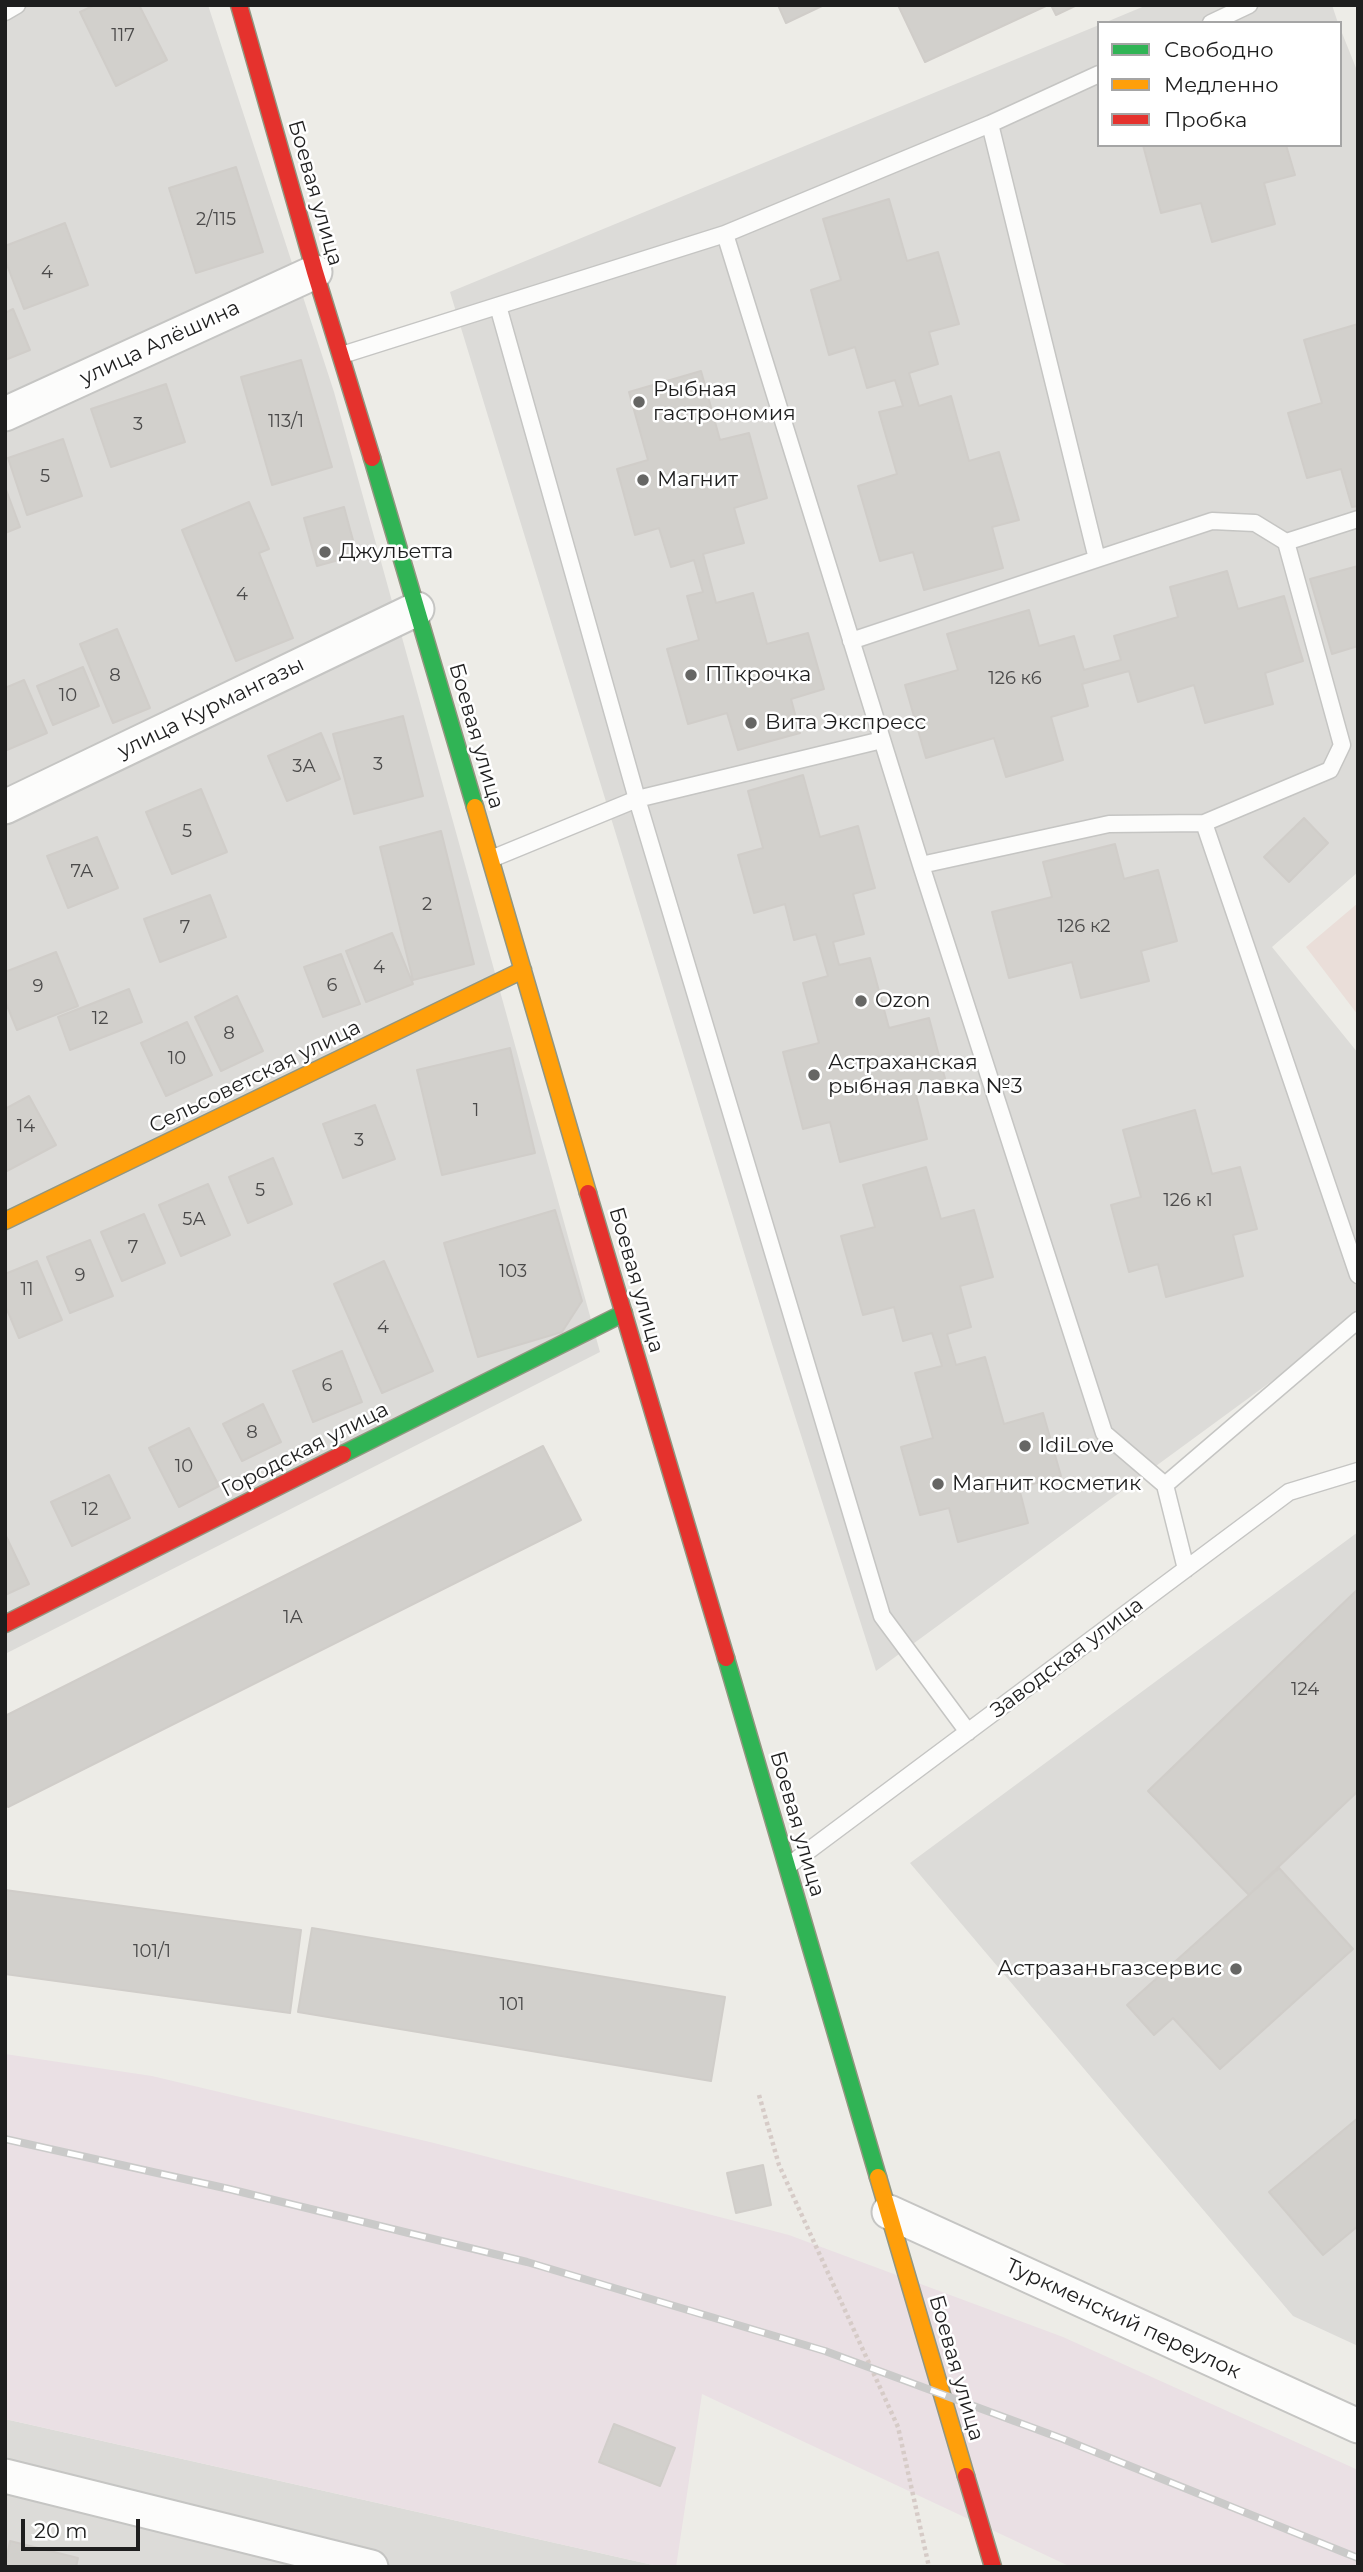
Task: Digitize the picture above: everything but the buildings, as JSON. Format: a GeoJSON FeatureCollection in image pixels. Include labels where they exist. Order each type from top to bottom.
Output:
{"type":"FeatureCollection","features":[{"type":"Feature","properties":{"kind":"main road","name":"Боевая улица"},"geometry":{"type":"LineString","coordinates":[[239,5],[315,272],[491,859],[993,2567]]}},
{"type":"Feature","properties":{"kind":"main road","name":"Сельсоветская улица"},"geometry":{"type":"LineString","coordinates":[[5,1222],[523,970]]}},
{"type":"Feature","properties":{"kind":"main road","name":"Городская улица"},"geometry":{"type":"LineString","coordinates":[[5,1624],[624,1313]]}},
{"type":"Feature","properties":{"kind":"street","name":"улица Алёшина"},"geometry":{"type":"LineString","coordinates":[[5,414],[315,272]]}},
{"type":"Feature","properties":{"kind":"street","name":"улица Курмангазы"},"geometry":{"type":"LineString","coordinates":[[5,807],[417,609]]}},
{"type":"Feature","properties":{"kind":"street","name":"Туркменский переулок"},"geometry":{"type":"LineString","coordinates":[[889,2212],[1358,2426]]}},
{"type":"Feature","properties":{"kind":"street"},"geometry":{"type":"LineString","coordinates":[[5,2476],[360,2565]]}},
{"type":"Feature","properties":{"kind":"lane"},"geometry":{"type":"LineString","coordinates":[[5,12],[17,5]]}},
{"type":"Feature","properties":{"kind":"lane"},"geometry":{"type":"LineString","coordinates":[[1215,21],[1249,5]]}},
{"type":"Feature","properties":{"kind":"lane"},"geometry":{"type":"LineString","coordinates":[[342,355],[725,234],[990,124],[1097,75]]}},
{"type":"Feature","properties":{"kind":"lane"},"geometry":{"type":"LineString","coordinates":[[990,124],[1097,559]]}},
{"type":"Feature","properties":{"kind":"lane"},"geometry":{"type":"LineString","coordinates":[[725,234],[921,865],[1104,1433],[1165,1485],[1186,1569]]}},
{"type":"Feature","properties":{"kind":"lane"},"geometry":{"type":"LineString","coordinates":[[498,306],[638,799],[882,1616],[968,1732]]}},
{"type":"Feature","properties":{"kind":"lane"},"geometry":{"type":"LineString","coordinates":[[1286,542],[1358,519]]}},
{"type":"Feature","properties":{"kind":"lane"},"geometry":{"type":"LineString","coordinates":[[851,641],[1212,521],[1255,523],[1286,542],[1342,745],[1330,771],[1204,823],[1109,824],[921,865]]}},
{"type":"Feature","properties":{"kind":"lane"},"geometry":{"type":"LineString","coordinates":[[491,859],[638,799],[882,740]]}},
{"type":"Feature","properties":{"kind":"lane"},"geometry":{"type":"LineString","coordinates":[[1204,823],[1358,1275]]}},
{"type":"Feature","properties":{"kind":"lane"},"geometry":{"type":"LineString","coordinates":[[1165,1485],[1358,1320]]}},
{"type":"Feature","properties":{"kind":"lane","name":"Заводская улица"},"geometry":{"type":"LineString","coordinates":[[787,1867],[1289,1492],[1358,1471]]}},
{"type":"Feature","properties":{"kind":"path"},"geometry":{"type":"LineString","coordinates":[[759,2095],[779,2165],[898,2427],[929,2567]]}},
{"type":"Feature","properties":{"kind":"shaded area"},"geometry":{"type":"Polygon","coordinates":[[[5,5],[208,5],[334,392],[600,1352],[5,1654],[5,5]]]}},
{"type":"Feature","properties":{"kind":"shaded area"},"geometry":{"type":"Polygon","coordinates":[[[1147,5],[1332,5],[1337,21],[1109,21],[1147,5]]]}},
{"type":"Feature","properties":{"kind":"shaded area"},"geometry":{"type":"Polygon","coordinates":[[[1097,26],[1097,147],[1342,147],[1342,33],[1358,73],[1358,872],[1272,947],[1358,1053],[1358,1318],[876,1671],[772,1344],[450,292],[1097,26]]]}},
{"type":"Feature","properties":{"kind":"shaded area"},"geometry":{"type":"Polygon","coordinates":[[[1358,903],[1358,1015],[1306,947],[1358,903]]]}},
{"type":"Feature","properties":{"kind":"shaded area"},"geometry":{"type":"Polygon","coordinates":[[[1358,1532],[1358,2346],[1293,2316],[910,1863],[1358,1532]]]}},
{"type":"Feature","properties":{"kind":"shaded area"},"geometry":{"type":"Polygon","coordinates":[[[5,2054],[152,2076],[434,2143],[789,2235],[1063,2337],[1358,2470],[1358,2567],[1071,2567],[702,2394],[676,2567],[662,2567],[5,2419],[5,2054]]]}},
{"type":"Feature","properties":{"kind":"shaded area"},"geometry":{"type":"Polygon","coordinates":[[[5,2419],[662,2567],[5,2567],[5,2419]]]}},
{"type":"Feature","properties":{"kind":"railway"},"geometry":{"type":"LineString","coordinates":[[5,2139],[229,2189],[527,2262],[825,2351],[1063,2439],[1358,2558]]}},
{"type":"Feature","properties":{"kind":"traffic: fast"},"geometry":{"type":"LineString","coordinates":[[372,458],[475,807]]}},
{"type":"Feature","properties":{"kind":"traffic: fast"},"geometry":{"type":"LineString","coordinates":[[343,1454],[624,1313]]}},
{"type":"Feature","properties":{"kind":"traffic: fast"},"geometry":{"type":"LineString","coordinates":[[726,1658],[878,2177]]}},
{"type":"Feature","properties":{"kind":"traffic: slow"},"geometry":{"type":"LineString","coordinates":[[475,807],[588,1193]]}},
{"type":"Feature","properties":{"kind":"traffic: slow"},"geometry":{"type":"LineString","coordinates":[[5,1221],[523,970]]}},
{"type":"Feature","properties":{"kind":"traffic: slow"},"geometry":{"type":"LineString","coordinates":[[878,2177],[966,2476]]}},
{"type":"Feature","properties":{"kind":"traffic: jam"},"geometry":{"type":"LineString","coordinates":[[239,5],[315,272],[372,458]]}},
{"type":"Feature","properties":{"kind":"traffic: jam"},"geometry":{"type":"LineString","coordinates":[[588,1193],[726,1658]]}},
{"type":"Feature","properties":{"kind":"traffic: jam"},"geometry":{"type":"LineString","coordinates":[[5,1624],[343,1454]]}},
{"type":"Feature","properties":{"kind":"traffic: jam"},"geometry":{"type":"LineString","coordinates":[[966,2476],[993,2567]]}},
{"type":"Feature","properties":{"kind":"place","name":"Рыбная гастрономия"},"geometry":{"type":"Point","coordinates":[639,402]}},
{"type":"Feature","properties":{"kind":"place","name":"Магнит"},"geometry":{"type":"Point","coordinates":[643,480]}},
{"type":"Feature","properties":{"kind":"place","name":"Джульетта"},"geometry":{"type":"Point","coordinates":[325,552]}},
{"type":"Feature","properties":{"kind":"place","name":"ПТкрочка"},"geometry":{"type":"Point","coordinates":[691,675]}},
{"type":"Feature","properties":{"kind":"place","name":"Вита Экспресс"},"geometry":{"type":"Point","coordinates":[751,723]}},
{"type":"Feature","properties":{"kind":"place","name":"Ozon"},"geometry":{"type":"Point","coordinates":[861,1001]}},
{"type":"Feature","properties":{"kind":"place","name":"Астраханская рыбная лавка №3"},"geometry":{"type":"Point","coordinates":[814,1075]}},
{"type":"Feature","properties":{"kind":"place","name":"IdiLove"},"geometry":{"type":"Point","coordinates":[1025,1446]}},
{"type":"Feature","properties":{"kind":"place","name":"Магнит косметик"},"geometry":{"type":"Point","coordinates":[938,1484]}},
{"type":"Feature","properties":{"kind":"place","name":"Астразаньгазсервис"},"geometry":{"type":"Point","coordinates":[1236,1969]}}]}
